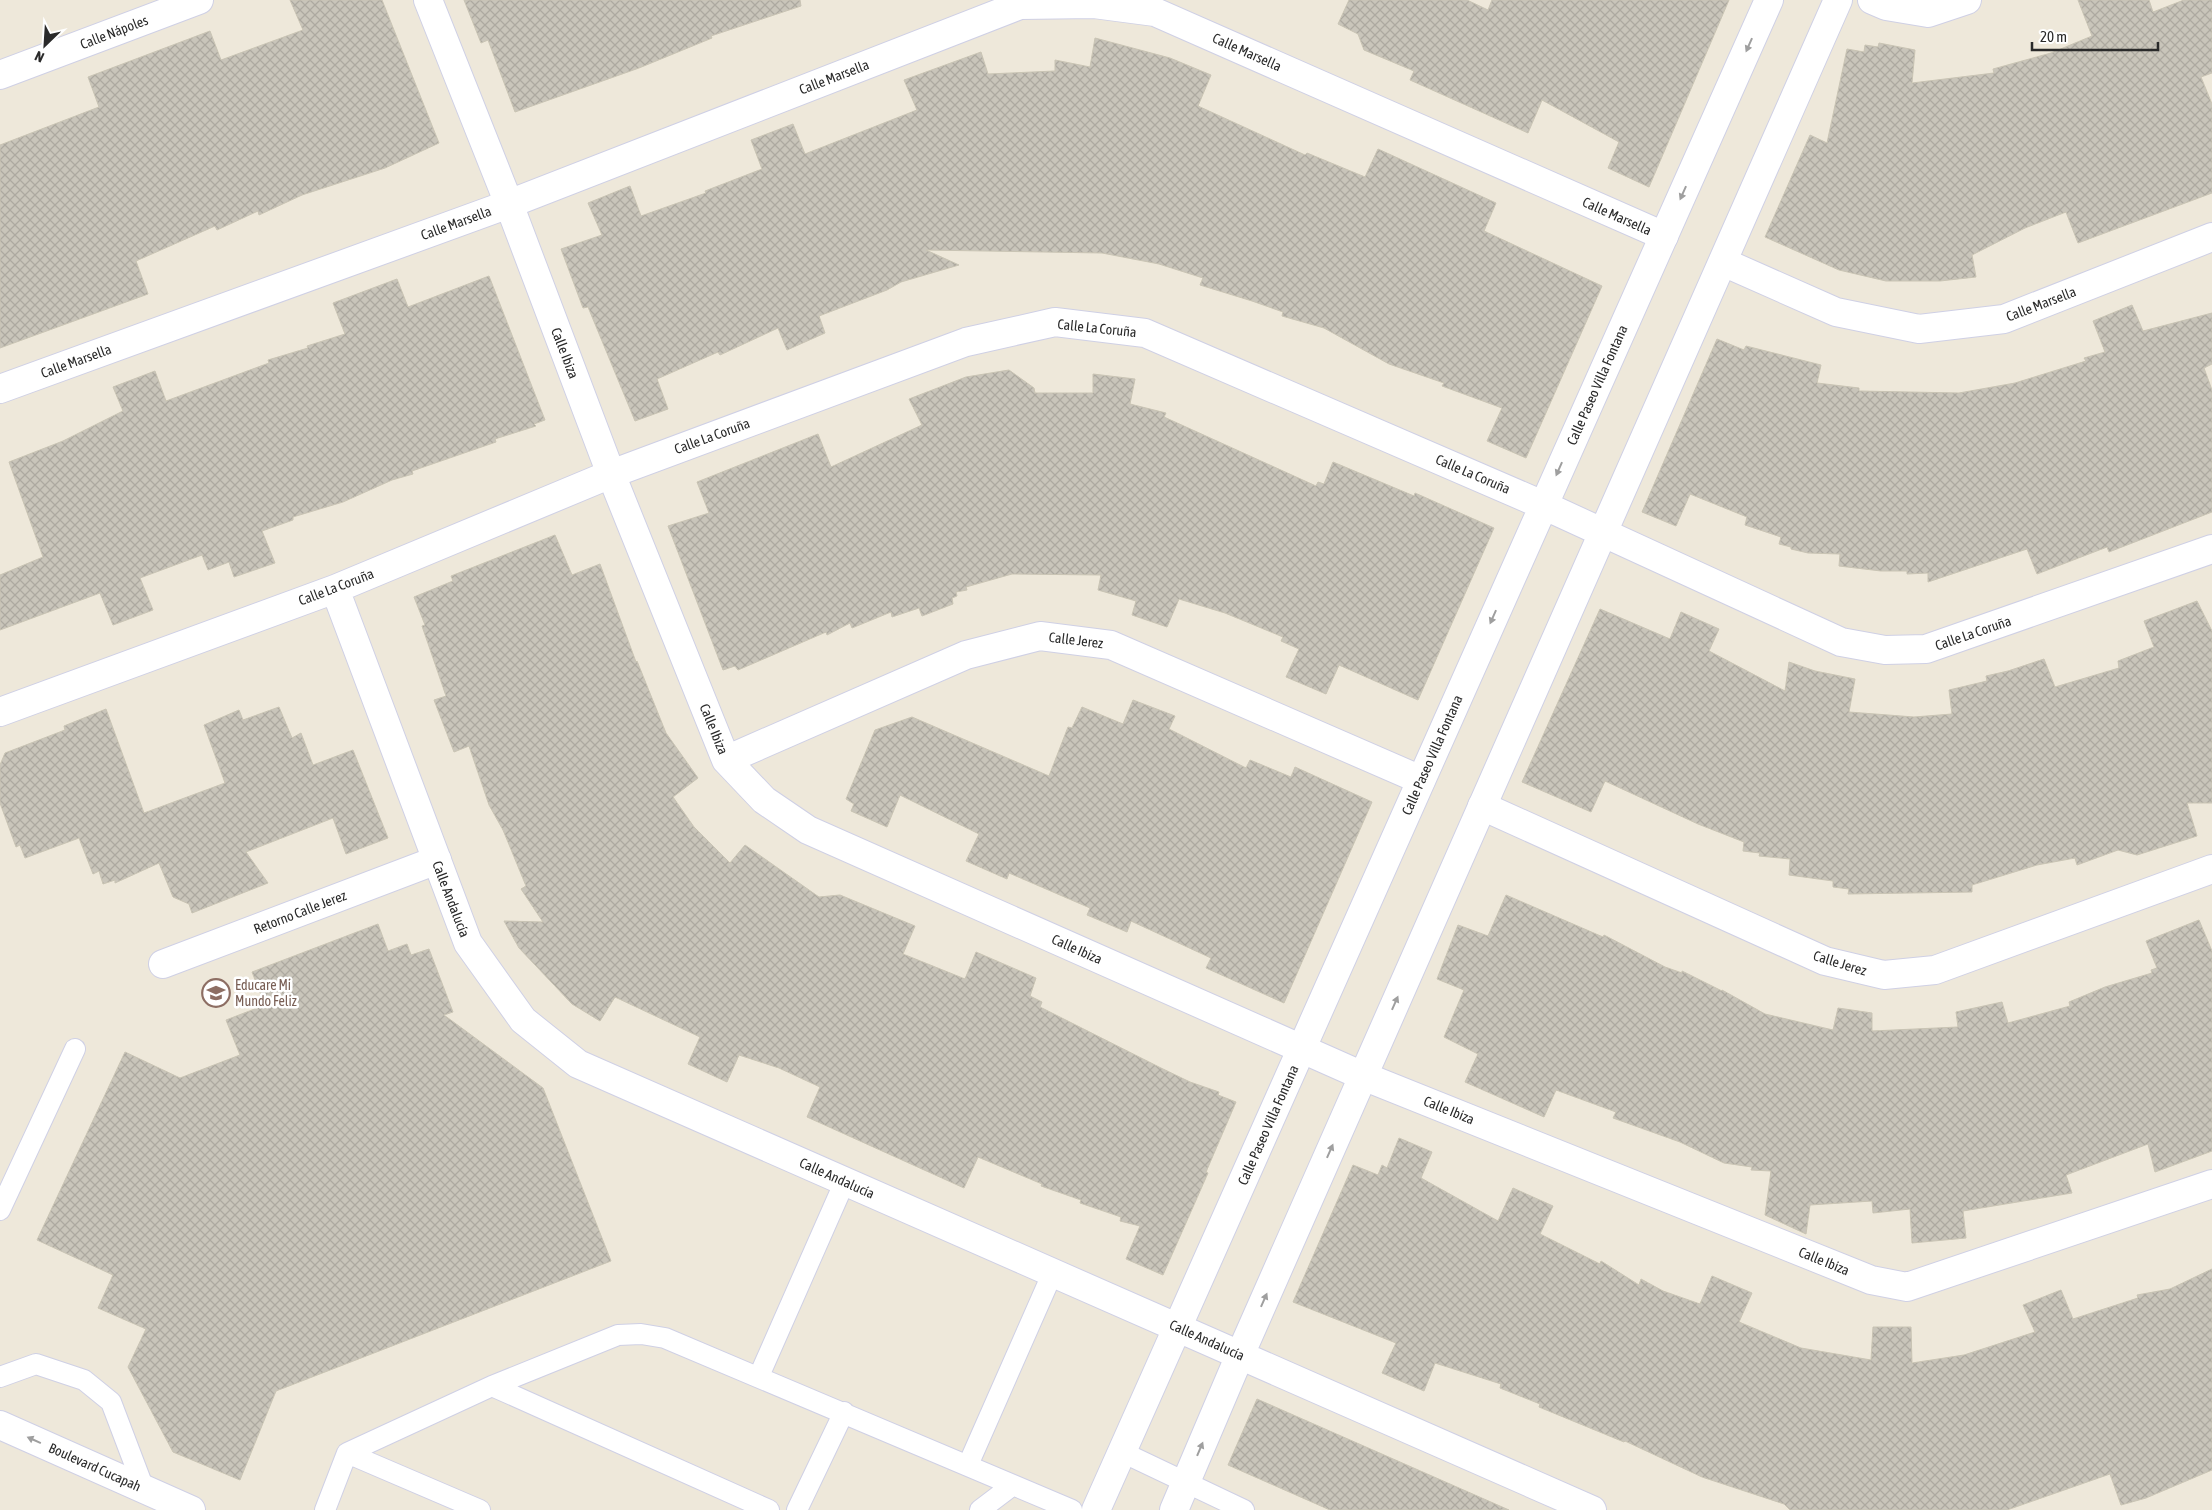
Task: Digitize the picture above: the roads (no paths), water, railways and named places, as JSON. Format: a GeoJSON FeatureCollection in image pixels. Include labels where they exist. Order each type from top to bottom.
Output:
{"type":"FeatureCollection","features":[{"type":"Feature","properties":{"kind":"street","name":"Calle Nápoles"},"geometry":{"type":"LineString","coordinates":[[0,75],[199,0]]}},
{"type":"Feature","properties":{"kind":"street","name":"Calle Ibiza"},"geometry":{"type":"LineString","coordinates":[[428,0],[509,204],[611,474],[726,760],[764,800],[808,830],[1363,1076],[1871,1280],[1907,1287],[2212,1184]]}},
{"type":"Feature","properties":{"kind":"street","name":"Calle Paseo Villa Fontana"},"geometry":{"type":"LineString","coordinates":[[1096,1510],[1769,0]]}},
{"type":"Feature","properties":{"kind":"street"},"geometry":{"type":"LineString","coordinates":[[1174,1510],[1240,1354],[1838,0]]}},
{"type":"Feature","properties":{"kind":"street"},"geometry":{"type":"LineString","coordinates":[[1872,0],[1886,6],[1928,12],[1967,0]]}},
{"type":"Feature","properties":{"kind":"street","name":"Calle Marsella"},"geometry":{"type":"LineString","coordinates":[[0,389],[509,204],[1020,5],[1094,4],[1155,12],[1664,236]]}},
{"type":"Feature","properties":{"kind":"street","name":"Calle Marsella"},"geometry":{"type":"LineString","coordinates":[[1722,262],[1836,312],[1919,329],[2004,320],[2212,237]]}},
{"type":"Feature","properties":{"kind":"street","name":"Calle La Coruña"},"geometry":{"type":"LineString","coordinates":[[0,712],[335,589],[611,474],[966,342],[1056,322],[1145,333],[1543,505],[1841,642],[1885,650],[1926,649],[2212,549]]}},
{"type":"Feature","properties":{"kind":"street","name":"Calle Andalucía"},"geometry":{"type":"LineString","coordinates":[[335,589],[468,943],[523,1020],[578,1064],[1592,1510]]}},
{"type":"Feature","properties":{"kind":"street","name":"Calle Jerez"},"geometry":{"type":"LineString","coordinates":[[726,760],[966,655],[1040,636],[1111,645],[1421,780]]}},
{"type":"Feature","properties":{"kind":"street","name":"Calle Jerez"},"geometry":{"type":"LineString","coordinates":[[1482,806],[1825,961],[1884,975],[1935,970],[2212,869]]}},
{"type":"Feature","properties":{"kind":"street","name":"Retorno Calle Jerez"},"geometry":{"type":"LineString","coordinates":[[164,964],[437,860]]}},
{"type":"Feature","properties":{"kind":"street","name":"Boulevard Cucapah"},"geometry":{"type":"LineString","coordinates":[[0,1425],[191,1510]]}},
{"type":"Feature","properties":{"kind":"lane"},"geometry":{"type":"LineString","coordinates":[[0,1210],[74,1049]]}},
{"type":"Feature","properties":{"kind":"lane"},"geometry":{"type":"LineString","coordinates":[[758,1376],[845,1181]]}},
{"type":"Feature","properties":{"kind":"lane"},"geometry":{"type":"LineString","coordinates":[[968,1465],[1054,1272]]}},
{"type":"Feature","properties":{"kind":"lane"},"geometry":{"type":"LineString","coordinates":[[325,1510],[347,1453],[492,1386],[618,1336],[641,1334],[665,1338],[844,1412],[1072,1510]]}},
{"type":"Feature","properties":{"kind":"lane"},"geometry":{"type":"LineString","coordinates":[[0,1377],[36,1364],[84,1380],[111,1402],[144,1489]]}},
{"type":"Feature","properties":{"kind":"lane"},"geometry":{"type":"LineString","coordinates":[[492,1386],[769,1510]]}},
{"type":"Feature","properties":{"kind":"lane"},"geometry":{"type":"LineString","coordinates":[[797,1510],[844,1412]]}},
{"type":"Feature","properties":{"kind":"lane"},"geometry":{"type":"LineString","coordinates":[[1122,1452],[1244,1510]]}},
{"type":"Feature","properties":{"kind":"lane"},"geometry":{"type":"LineString","coordinates":[[347,1453],[480,1510]]}},
{"type":"Feature","properties":{"kind":"lane"},"geometry":{"type":"LineString","coordinates":[[980,1510],[1013,1485]]}},
{"type":"Feature","properties":{"kind":"place","name":"Educare Mi Mundo Feliz"},"geometry":{"type":"Point","coordinates":[216,993]}}]}
